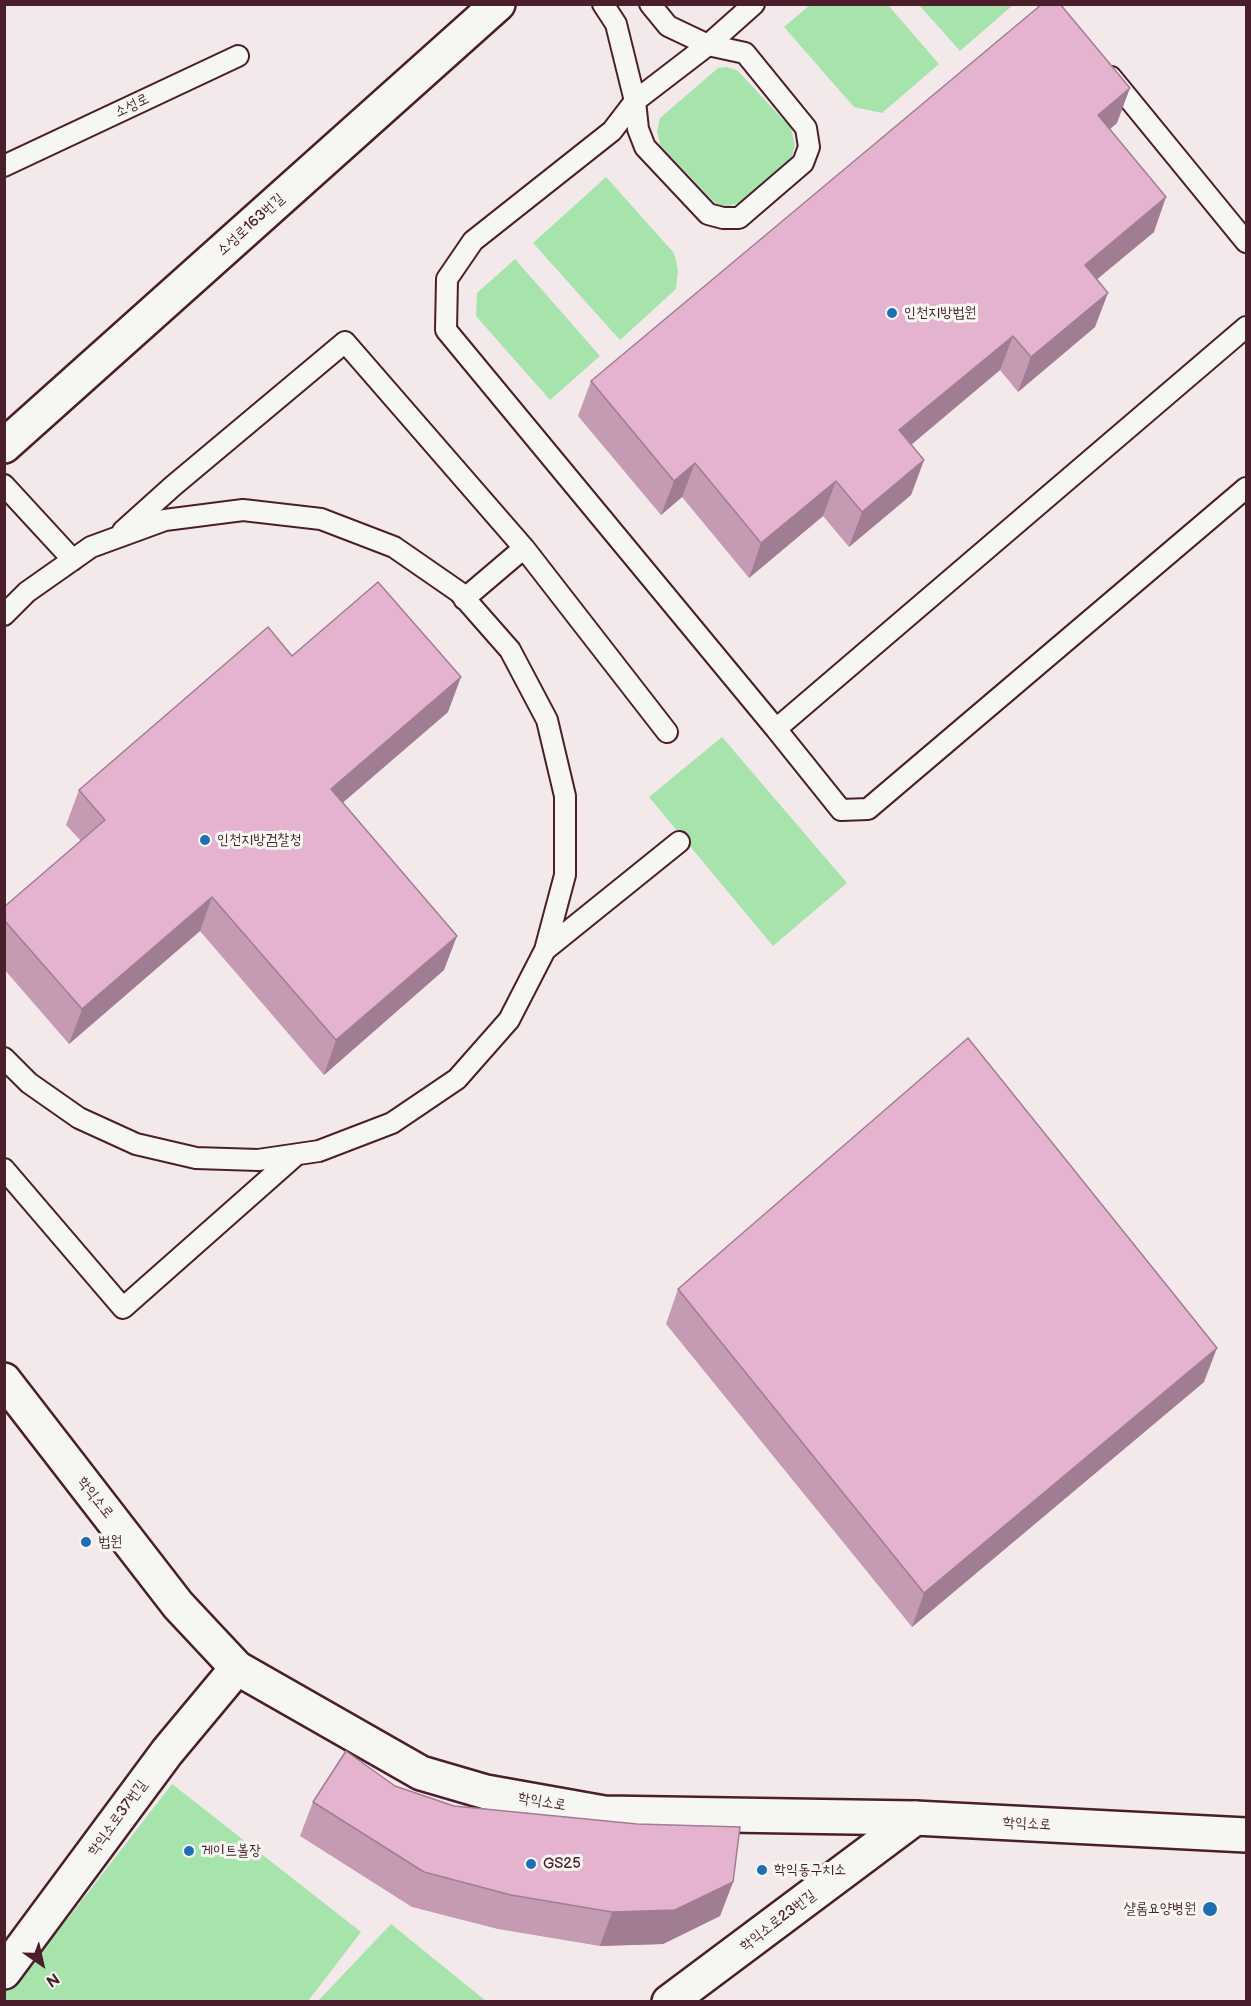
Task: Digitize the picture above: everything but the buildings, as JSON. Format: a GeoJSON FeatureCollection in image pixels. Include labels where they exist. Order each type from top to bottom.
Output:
{"type":"FeatureCollection","features":[{"type":"Feature","properties":{"kind":"street","name":"소성로163번길"},"geometry":{"type":"LineString","coordinates":[[4,446],[498,4]]}},
{"type":"Feature","properties":{"kind":"street","name":"학익소로"},"geometry":{"type":"LineString","coordinates":[[10,1398],[178,1605],[237,1668],[421,1773],[486,1792],[604,1813],[915,1818],[1246,1835]]}},
{"type":"Feature","properties":{"kind":"street","name":"학익소로37번길"},"geometry":{"type":"LineString","coordinates":[[4,1972],[167,1752],[237,1668]]}},
{"type":"Feature","properties":{"kind":"street","name":"학익소로23번길"},"geometry":{"type":"LineString","coordinates":[[669,2001],[915,1818]]}},
{"type":"Feature","properties":{"kind":"lane"},"geometry":{"type":"LineString","coordinates":[[603,4],[616,24],[635,101],[638,129],[645,147],[708,214],[723,218],[739,218],[803,164],[809,147],[806,128],[745,53],[708,45],[668,26],[650,4]]}},
{"type":"Feature","properties":{"kind":"lane"},"geometry":{"type":"LineString","coordinates":[[754,4],[708,45],[635,101],[612,131],[473,241],[447,279],[446,330],[841,810],[868,809],[1246,488]]}},
{"type":"Feature","properties":{"kind":"lane","name":"소성로"},"geometry":{"type":"LineString","coordinates":[[4,166],[238,56]]}},
{"type":"Feature","properties":{"kind":"lane"},"geometry":{"type":"LineString","coordinates":[[1097,59],[1246,242]]}},
{"type":"Feature","properties":{"kind":"lane"},"geometry":{"type":"LineString","coordinates":[[776,729],[1246,327]]}},
{"type":"Feature","properties":{"kind":"lane"},"geometry":{"type":"LineString","coordinates":[[117,538],[173,486],[345,342],[524,548],[667,732]]}},
{"type":"Feature","properties":{"kind":"lane"},"geometry":{"type":"LineString","coordinates":[[4,485],[73,560]]}},
{"type":"Feature","properties":{"kind":"lane"},"geometry":{"type":"LineString","coordinates":[[4,615],[27,592],[92,547],[165,519],[243,510],[321,519],[394,547],[459,592],[510,650],[547,720],[565,796],[565,874],[546,950],[509,1020],[457,1079],[392,1123],[319,1151],[258,1160],[196,1158],[136,1144],[79,1118],[29,1083],[4,1058]]}},
{"type":"Feature","properties":{"kind":"lane"},"geometry":{"type":"LineString","coordinates":[[465,599],[524,548]]}},
{"type":"Feature","properties":{"kind":"lane"},"geometry":{"type":"LineString","coordinates":[[546,950],[679,842]]}},
{"type":"Feature","properties":{"kind":"lane"},"geometry":{"type":"LineString","coordinates":[[4,1169],[123,1308],[296,1155]]}},
{"type":"Feature","properties":{"kind":"green space"},"geometry":{"type":"Polygon","coordinates":[[[810,5],[888,5],[939,64],[882,113],[854,107],[784,27],[810,5]]]}},
{"type":"Feature","properties":{"kind":"green space"},"geometry":{"type":"Polygon","coordinates":[[[919,5],[1013,5],[960,51],[919,5]]]}},
{"type":"Feature","properties":{"kind":"green space"},"geometry":{"type":"Polygon","coordinates":[[[727,67],[738,71],[791,128],[795,145],[790,163],[738,203],[726,207],[715,203],[660,145],[657,131],[660,118],[718,68],[727,67]]]}},
{"type":"Feature","properties":{"kind":"green space"},"geometry":{"type":"Polygon","coordinates":[[[606,177],[674,253],[678,270],[676,289],[620,340],[533,243],[606,177]]]}},
{"type":"Feature","properties":{"kind":"green space"},"geometry":{"type":"Polygon","coordinates":[[[515,259],[600,356],[550,400],[476,316],[477,293],[515,259]]]}},
{"type":"Feature","properties":{"kind":"green space"},"geometry":{"type":"Polygon","coordinates":[[[722,737],[847,883],[773,946],[649,797],[722,737]]]}},
{"type":"Feature","properties":{"kind":"green space","name":"게이트볼장"},"geometry":{"type":"Polygon","coordinates":[[[172,1784],[361,1932],[308,2001],[5,2002],[5,1990],[69,1917],[172,1784]]]}},
{"type":"Feature","properties":{"kind":"green space"},"geometry":{"type":"Polygon","coordinates":[[[391,1924],[486,2001],[318,2001],[391,1924]]]}},
{"type":"Feature","properties":{"kind":"place","name":"인천지방법원"},"geometry":{"type":"Point","coordinates":[892,313]}},
{"type":"Feature","properties":{"kind":"place","name":"인천지방검찰청"},"geometry":{"type":"Point","coordinates":[205,840]}},
{"type":"Feature","properties":{"kind":"place","name":"법원"},"geometry":{"type":"Point","coordinates":[86,1542]}},
{"type":"Feature","properties":{"kind":"place","name":"게이트볼장"},"geometry":{"type":"Point","coordinates":[189,1851]}},
{"type":"Feature","properties":{"kind":"place","name":"GS25"},"geometry":{"type":"Point","coordinates":[531,1864]}},
{"type":"Feature","properties":{"kind":"place","name":"학익동구치소"},"geometry":{"type":"Point","coordinates":[762,1870]}},
{"type":"Feature","properties":{"kind":"place","name":"샬롬요양병원"},"geometry":{"type":"Point","coordinates":[1210,1909]}}]}
